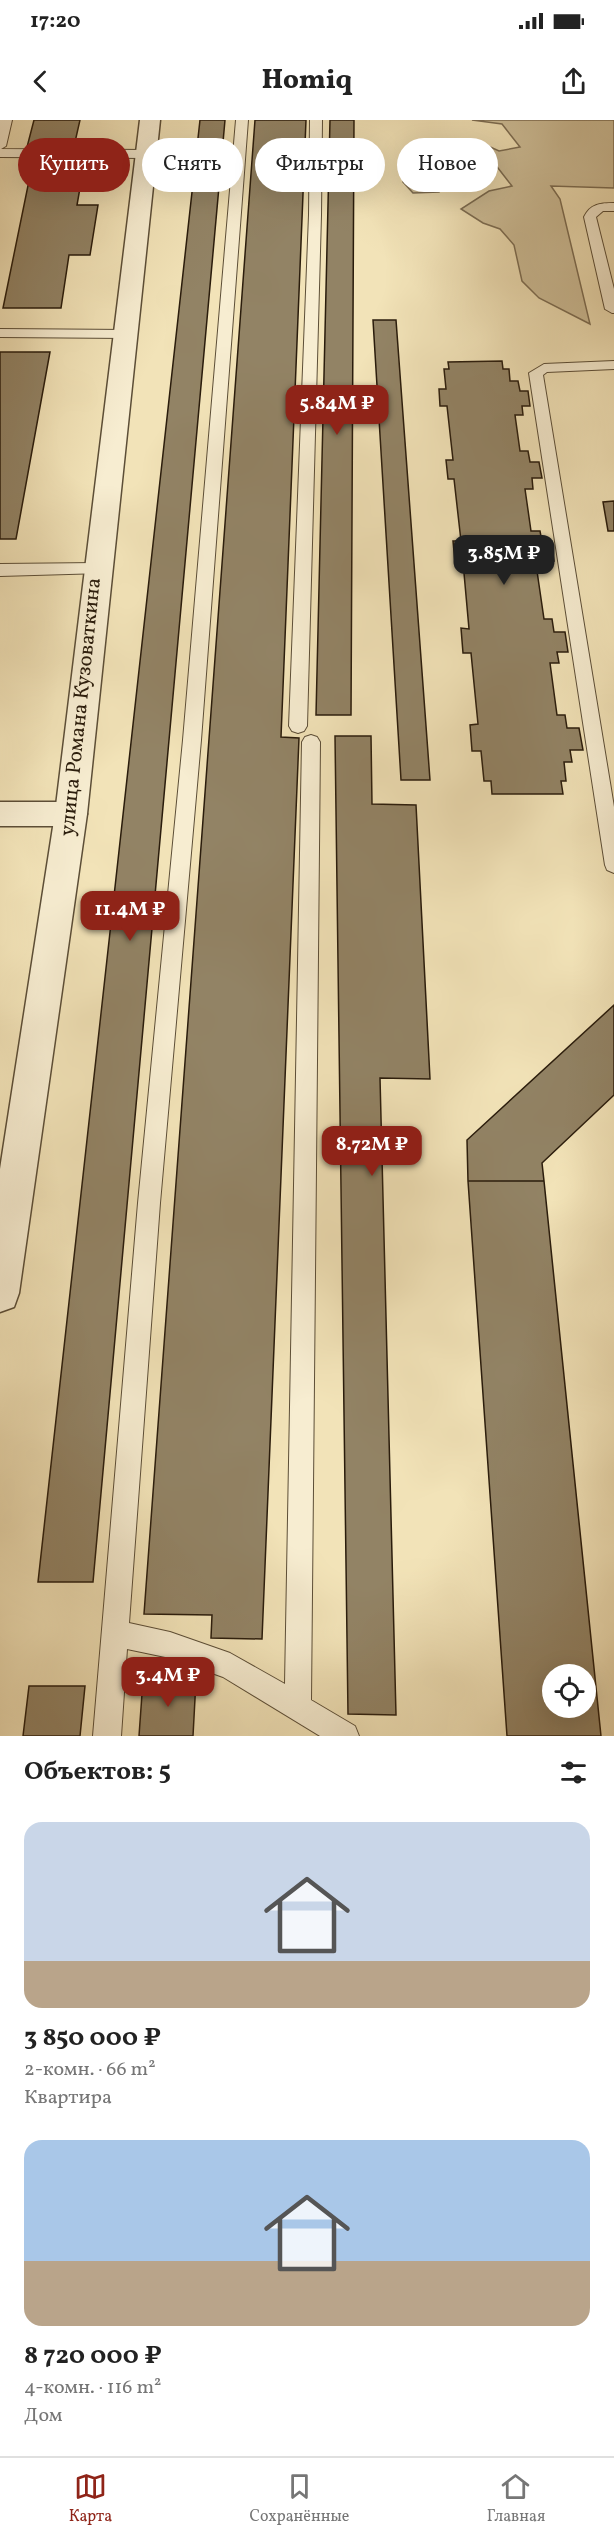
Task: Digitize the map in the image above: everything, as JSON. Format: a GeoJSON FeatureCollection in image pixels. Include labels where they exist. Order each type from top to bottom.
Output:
{"type":"FeatureCollection","features":[{"type":"Feature","properties":{"kind":"street","name":"улица Романа Кузоваткина"},"geometry":{"type":"LineString","coordinates":[[148,138],[150,120]]}},
{"type":"Feature","properties":{"kind":"street","name":"улица Романа Кузоваткина"},"geometry":{"type":"LineString","coordinates":[[0,1293],[70,814],[142,192]]}},
{"type":"Feature","properties":{"kind":"street"},"geometry":{"type":"LineString","coordinates":[[0,814],[70,814]]}},
{"type":"Feature","properties":{"kind":"lane"},"geometry":{"type":"LineString","coordinates":[[0,146],[6,120]]}},
{"type":"Feature","properties":{"kind":"lane"},"geometry":{"type":"LineString","coordinates":[[107,1736],[149,1203],[192,740],[242,120]]}},
{"type":"Feature","properties":{"kind":"lane"},"geometry":{"type":"LineString","coordinates":[[298,1707],[305,734],[316,120]]}},
{"type":"Feature","properties":{"kind":"lane"},"geometry":{"type":"LineString","coordinates":[[0,153],[142,154]]}},
{"type":"Feature","properties":{"kind":"lane"},"geometry":{"type":"LineString","coordinates":[[614,207],[601,207],[593,211],[590,217],[613,309],[614,325]]}},
{"type":"Feature","properties":{"kind":"lane"},"geometry":{"type":"LineString","coordinates":[[0,333],[127,334]]}},
{"type":"Feature","properties":{"kind":"lane"},"geometry":{"type":"LineString","coordinates":[[614,365],[544,368],[536,373],[614,865]]}},
{"type":"Feature","properties":{"kind":"lane"},"geometry":{"type":"LineString","coordinates":[[0,570],[97,569]]}},
{"type":"Feature","properties":{"kind":"lane"},"geometry":{"type":"LineString","coordinates":[[115,1633],[170,1645],[230,1666],[345,1736]]}},
{"type":"Feature","properties":{"kind":"shaded area"},"geometry":{"type":"Polygon","coordinates":[[[472,120],[614,120],[614,188],[551,186],[560,199],[590,324],[539,298],[522,281],[514,245],[500,229],[483,223],[461,209],[487,192],[498,192],[498,189],[512,186],[498,168],[498,151],[520,147],[502,124],[472,120]]]}},
{"type":"Feature","properties":{"kind":"building"},"geometry":{"type":"Polygon","coordinates":[[[34,120],[80,120],[76,138],[29,138],[34,120]]]}},
{"type":"Feature","properties":{"kind":"building"},"geometry":{"type":"Polygon","coordinates":[[[200,120],[225,120],[223,138],[198,138],[200,120]]]}},
{"type":"Feature","properties":{"kind":"building"},"geometry":{"type":"Polygon","coordinates":[[[255,120],[306,120],[305,138],[255,138],[255,192],[303,192],[281,737],[299,738],[262,1639],[211,1638],[212,1615],[144,1614],[255,120]]]}},
{"type":"Feature","properties":{"kind":"building"},"geometry":{"type":"Polygon","coordinates":[[[330,120],[354,120],[354,138],[330,138],[330,120]]]}},
{"type":"Feature","properties":{"kind":"building"},"geometry":{"type":"Polygon","coordinates":[[[27,192],[79,192],[77,205],[98,205],[90,255],[69,255],[61,308],[3,308],[27,192]]]}},
{"type":"Feature","properties":{"kind":"building"},"geometry":{"type":"Polygon","coordinates":[[[192,192],[218,192],[93,1582],[38,1582],[192,192]]]}},
{"type":"Feature","properties":{"kind":"building"},"geometry":{"type":"Polygon","coordinates":[[[328,192],[354,192],[351,715],[316,715],[328,192]]]}},
{"type":"Feature","properties":{"kind":"building"},"geometry":{"type":"Polygon","coordinates":[[[373,320],[396,320],[430,780],[401,780],[373,320]]]}},
{"type":"Feature","properties":{"kind":"building"},"geometry":{"type":"Polygon","coordinates":[[[0,352],[50,352],[16,539],[0,539],[0,352]]]}},
{"type":"Feature","properties":{"kind":"building"},"geometry":{"type":"Polygon","coordinates":[[[502,361],[503,369],[509,369],[510,381],[518,381],[520,391],[528,391],[530,406],[522,406],[523,415],[515,415],[520,451],[528,451],[530,462],[539,462],[542,478],[532,478],[533,489],[525,489],[531,531],[540,531],[542,542],[551,541],[554,561],[544,561],[546,571],[537,571],[544,619],[552,619],[554,632],[565,632],[568,652],[557,652],[559,663],[550,663],[557,715],[565,715],[567,728],[579,728],[583,750],[570,750],[572,762],[564,762],[566,781],[561,781],[563,794],[492,794],[491,781],[484,781],[481,751],[472,751],[470,725],[478,724],[471,653],[463,653],[461,628],[469,629],[463,562],[455,562],[453,541],[461,541],[454,479],[448,479],[446,460],[453,460],[447,406],[440,406],[439,389],[446,389],[444,369],[449,369],[448,362],[502,361]]]}},
{"type":"Feature","properties":{"kind":"building"},"geometry":{"type":"Polygon","coordinates":[[[614,501],[614,531],[608,531],[603,502],[614,501]]]}},
{"type":"Feature","properties":{"kind":"building"},"geometry":{"type":"Polygon","coordinates":[[[335,736],[371,736],[372,804],[416,805],[430,1079],[380,1078],[396,1715],[348,1714],[335,736]]]}},
{"type":"Feature","properties":{"kind":"building"},"geometry":{"type":"Polygon","coordinates":[[[614,1005],[614,1095],[542,1163],[544,1181],[468,1181],[467,1140],[614,1005]]]}},
{"type":"Feature","properties":{"kind":"building"},"geometry":{"type":"Polygon","coordinates":[[[468,1181],[544,1181],[594,1664],[542,1664],[542,1718],[596,1718],[596,1687],[601,1736],[507,1736],[468,1181]]]}},
{"type":"Feature","properties":{"kind":"building"},"geometry":{"type":"Polygon","coordinates":[[[143,1680],[196,1680],[193,1736],[139,1736],[143,1680]]]}},
{"type":"Feature","properties":{"kind":"building"},"geometry":{"type":"Polygon","coordinates":[[[29,1686],[85,1686],[80,1736],[23,1736],[29,1686]]]}}]}
